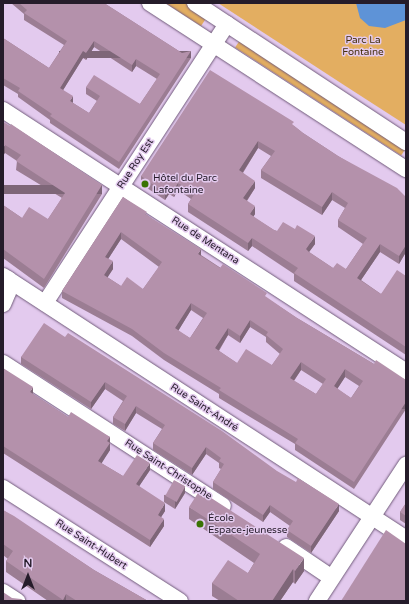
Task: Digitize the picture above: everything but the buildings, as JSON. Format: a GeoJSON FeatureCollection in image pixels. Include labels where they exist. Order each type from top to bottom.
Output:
{"type":"FeatureCollection","features":[{"type":"Feature","properties":{"kind":"street"},"geometry":{"type":"LineString","coordinates":[[150,3],[406,169]]}},
{"type":"Feature","properties":{"kind":"street"},"geometry":{"type":"LineString","coordinates":[[195,3],[406,142]]}},
{"type":"Feature","properties":{"kind":"street","name":"Rue Roy Est"},"geometry":{"type":"LineString","coordinates":[[45,303],[227,24]]}},
{"type":"Feature","properties":{"kind":"street","name":"Rue de Mentana"},"geometry":{"type":"LineString","coordinates":[[3,110],[406,372]]}},
{"type":"Feature","properties":{"kind":"street"},"geometry":{"type":"LineString","coordinates":[[3,304],[8,292],[6,278]]}},
{"type":"Feature","properties":{"kind":"street","name":"Rue Saint-André"},"geometry":{"type":"LineString","coordinates":[[6,278],[406,539]]}},
{"type":"Feature","properties":{"kind":"street","name":"Rue Saint-Christophe"},"geometry":{"type":"LineString","coordinates":[[3,363],[237,516]]}},
{"type":"Feature","properties":{"kind":"street"},"geometry":{"type":"LineString","coordinates":[[317,601],[406,465]]}},
{"type":"Feature","properties":{"kind":"street","name":"Rue Saint-Hubert"},"geometry":{"type":"LineString","coordinates":[[3,488],[180,601]]}},
{"type":"Feature","properties":{"kind":"street"},"geometry":{"type":"LineString","coordinates":[[275,540],[332,578]]}},
{"type":"Feature","properties":{"kind":"street"},"geometry":{"type":"LineString","coordinates":[[3,592],[17,601]]}},
{"type":"Feature","properties":{"kind":"green space"},"geometry":{"type":"Polygon","coordinates":[[[165,3],[185,3],[207,17],[201,26],[165,3]]]}},
{"type":"Feature","properties":{"kind":"green space","name":"Parc La Fontaine"},"geometry":{"type":"Polygon","coordinates":[[[218,3],[406,3],[406,125],[347,87],[218,3]]]}},
{"type":"Feature","properties":{"kind":"green space"},"geometry":{"type":"Polygon","coordinates":[[[240,40],[406,148],[401,155],[235,48],[240,40]]]}},
{"type":"Feature","properties":{"kind":"water"},"geometry":{"type":"Polygon","coordinates":[[[356,3],[406,3],[406,20],[385,28],[369,26],[360,18],[356,3]]]}},
{"type":"Feature","properties":{"kind":"place","name":"Hôtel du Parc Lafontaine"},"geometry":{"type":"Point","coordinates":[145,184]}},
{"type":"Feature","properties":{"kind":"place","name":"École Espace-jeunesse"},"geometry":{"type":"Point","coordinates":[200,524]}}]}
